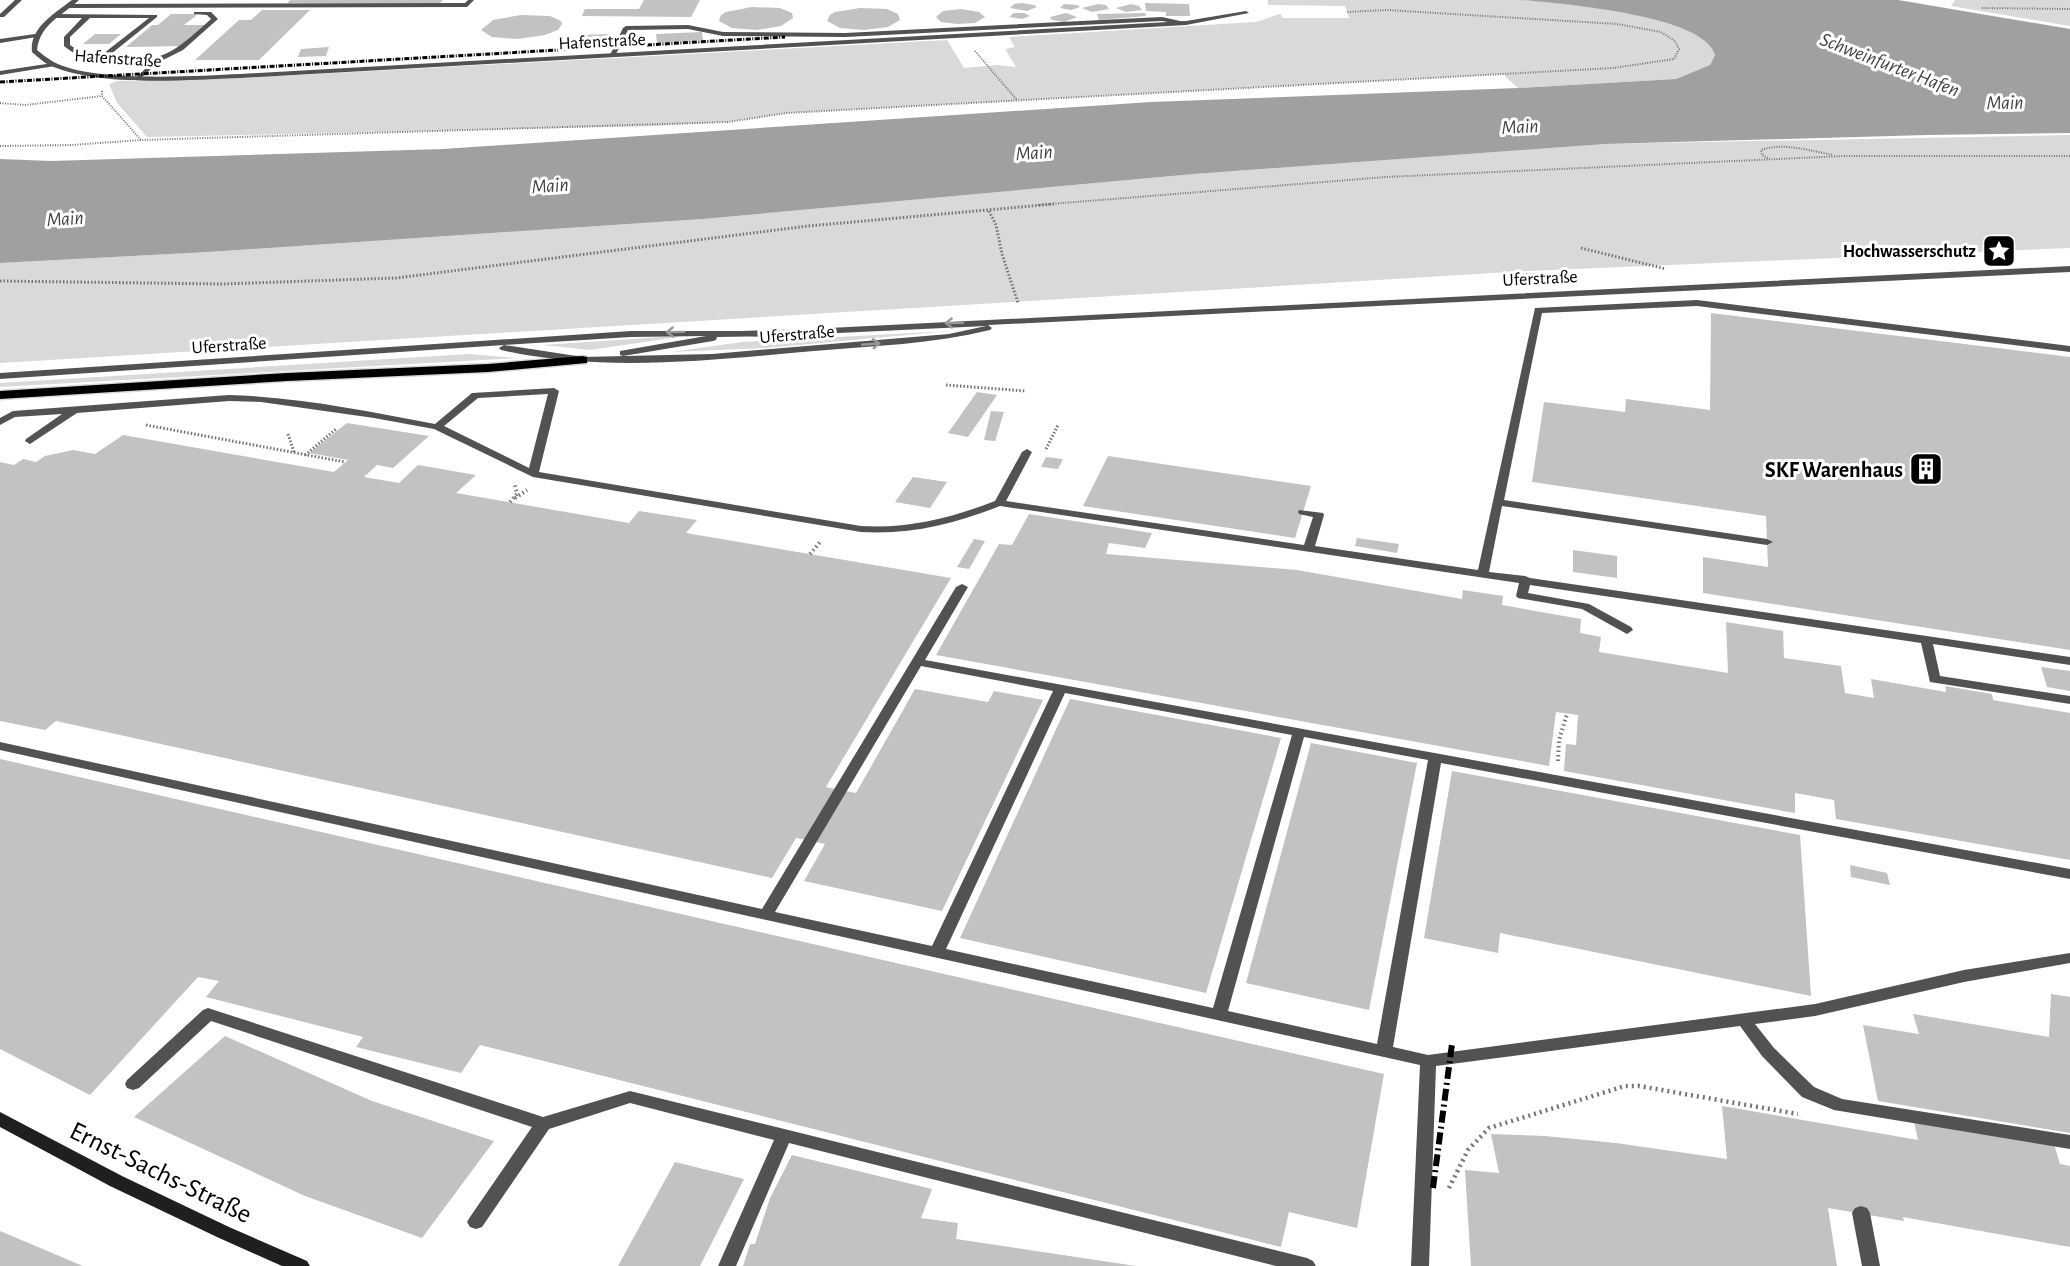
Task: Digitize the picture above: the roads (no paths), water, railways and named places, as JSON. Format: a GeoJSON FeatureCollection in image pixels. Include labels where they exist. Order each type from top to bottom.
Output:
{"type":"FeatureCollection","features":[{"type":"Feature","properties":{"kind":"main road"},"geometry":{"type":"LineString","coordinates":[[0,395],[287,377],[488,369],[582,360]]}},
{"type":"Feature","properties":{"kind":"main road","name":"Ernst-Sachs-Straße"},"geometry":{"type":"LineString","coordinates":[[0,1119],[126,1186],[301,1266]]}},
{"type":"Feature","properties":{"kind":"street"},"geometry":{"type":"LineString","coordinates":[[2,16],[19,0]]}},
{"type":"Feature","properties":{"kind":"street"},"geometry":{"type":"LineString","coordinates":[[0,41],[35,36],[54,16],[76,0]]}},
{"type":"Feature","properties":{"kind":"street"},"geometry":{"type":"LineString","coordinates":[[162,6],[169,0]]}},
{"type":"Feature","properties":{"kind":"street"},"geometry":{"type":"LineString","coordinates":[[261,6],[267,0]]}},
{"type":"Feature","properties":{"kind":"street"},"geometry":{"type":"LineString","coordinates":[[68,6],[467,5],[471,0]]}},
{"type":"Feature","properties":{"kind":"street"},"geometry":{"type":"LineString","coordinates":[[99,60],[159,13],[209,13],[215,19],[181,49],[157,62],[140,77]]}},
{"type":"Feature","properties":{"kind":"street"},"geometry":{"type":"LineString","coordinates":[[613,55],[626,28],[688,27],[723,34],[845,35],[1080,26],[1162,19],[1186,23],[1246,13]]}},
{"type":"Feature","properties":{"kind":"street"},"geometry":{"type":"LineString","coordinates":[[54,16],[155,16]]}},
{"type":"Feature","properties":{"kind":"street"},"geometry":{"type":"LineString","coordinates":[[88,16],[67,37],[67,46],[83,55],[99,60],[157,62]]}},
{"type":"Feature","properties":{"kind":"street","name":"Hafenstraße"},"geometry":{"type":"LineString","coordinates":[[35,36],[34,51],[38,57],[53,65],[82,73],[140,77],[230,76],[963,36],[1080,26]]}},
{"type":"Feature","properties":{"kind":"street"},"geometry":{"type":"LineString","coordinates":[[0,73],[53,65]]}},
{"type":"Feature","properties":{"kind":"street","name":"Uferstraße"},"geometry":{"type":"LineString","coordinates":[[0,376],[460,346],[542,338],[680,331],[741,334],[1012,322],[1091,316],[2070,269]]}},
{"type":"Feature","properties":{"kind":"street"},"geometry":{"type":"LineString","coordinates":[[1483,573],[1538,310],[1697,303],[2070,349]]}},
{"type":"Feature","properties":{"kind":"street","name":"Uferstraße"},"geometry":{"type":"LineString","coordinates":[[460,346],[519,349],[582,360],[753,354],[949,337],[1012,322]]}},
{"type":"Feature","properties":{"kind":"street","name":"Uferstraße"},"geometry":{"type":"LineString","coordinates":[[582,360],[741,334]]}},
{"type":"Feature","properties":{"kind":"street"},"geometry":{"type":"LineString","coordinates":[[436,427],[475,395],[554,391],[533,474]]}},
{"type":"Feature","properties":{"kind":"street"},"geometry":{"type":"LineString","coordinates":[[0,415],[251,398],[374,415],[436,427],[533,474],[881,531],[921,527],[964,516],[999,503],[2070,661]]}},
{"type":"Feature","properties":{"kind":"street"},"geometry":{"type":"LineString","coordinates":[[30,441],[74,410]]}},
{"type":"Feature","properties":{"kind":"street"},"geometry":{"type":"LineString","coordinates":[[0,422],[13,414]]}},
{"type":"Feature","properties":{"kind":"street"},"geometry":{"type":"LineString","coordinates":[[999,503],[1027,452]]}},
{"type":"Feature","properties":{"kind":"street"},"geometry":{"type":"LineString","coordinates":[[1498,502],[1767,542]]}},
{"type":"Feature","properties":{"kind":"street"},"geometry":{"type":"LineString","coordinates":[[1303,512],[1319,515],[1309,548]]}},
{"type":"Feature","properties":{"kind":"street"},"geometry":{"type":"LineString","coordinates":[[1525,579],[1522,596],[1585,606],[1627,630]]}},
{"type":"Feature","properties":{"kind":"street"},"geometry":{"type":"LineString","coordinates":[[766,915],[962,587]]}},
{"type":"Feature","properties":{"kind":"street"},"geometry":{"type":"LineString","coordinates":[[1926,639],[1934,679],[2070,700]]}},
{"type":"Feature","properties":{"kind":"street"},"geometry":{"type":"LineString","coordinates":[[917,662],[2070,874]]}},
{"type":"Feature","properties":{"kind":"street"},"geometry":{"type":"LineString","coordinates":[[937,952],[1061,688]]}},
{"type":"Feature","properties":{"kind":"street"},"geometry":{"type":"LineString","coordinates":[[1219,1015],[1299,732]]}},
{"type":"Feature","properties":{"kind":"street"},"geometry":{"type":"LineString","coordinates":[[0,746],[1428,1061],[1815,1010],[1964,976],[2070,958]]}},
{"type":"Feature","properties":{"kind":"street"},"geometry":{"type":"LineString","coordinates":[[1384,1051],[1435,757]]}},
{"type":"Feature","properties":{"kind":"street"},"geometry":{"type":"LineString","coordinates":[[133,1084],[208,1014],[543,1124],[630,1097],[1307,1266]]}},
{"type":"Feature","properties":{"kind":"street"},"geometry":{"type":"LineString","coordinates":[[1743,1020],[1768,1052],[1808,1092],[1840,1105],[2070,1142]]}},
{"type":"Feature","properties":{"kind":"street"},"geometry":{"type":"LineString","coordinates":[[1420,1266],[1428,1061]]}},
{"type":"Feature","properties":{"kind":"street"},"geometry":{"type":"LineString","coordinates":[[476,1222],[543,1124]]}},
{"type":"Feature","properties":{"kind":"street"},"geometry":{"type":"LineString","coordinates":[[727,1266],[784,1135]]}},
{"type":"Feature","properties":{"kind":"street"},"geometry":{"type":"LineString","coordinates":[[1861,1213],[1871,1266]]}},
{"type":"Feature","properties":{"kind":"water"},"geometry":{"type":"Polygon","coordinates":[[[1520,0],[1898,0],[2070,29],[2070,133],[1605,144],[1194,174],[703,219],[208,252],[0,263],[0,159],[51,161],[443,149],[1151,102],[1518,88],[1676,79],[1710,65],[1715,55],[1705,41],[1686,30],[1659,21],[1595,8],[1520,0]]]}},
{"type":"Feature","properties":{"kind":"railway"},"geometry":{"type":"LineString","coordinates":[[0,82],[785,37]]}},
{"type":"Feature","properties":{"kind":"railway"},"geometry":{"type":"LineString","coordinates":[[1433,1188],[1452,1044]]}},
{"type":"Feature","properties":{"kind":"place","name":"Hochwasserschutz"},"geometry":{"type":"Point","coordinates":[1999,251]}},
{"type":"Feature","properties":{"kind":"place","name":"SKF Warenhaus"},"geometry":{"type":"Point","coordinates":[1926,469]}},
{"type":"Feature","properties":{"kind":"water label","name":"Schweinfurter Hafen"},"geometry":{"type":"Point","coordinates":[1890,64]}},
{"type":"Feature","properties":{"kind":"water label","name":"Main"},"geometry":{"type":"Point","coordinates":[2005,102]}},
{"type":"Feature","properties":{"kind":"water label","name":"Main"},"geometry":{"type":"Point","coordinates":[1520,126]}},
{"type":"Feature","properties":{"kind":"water label","name":"Main"},"geometry":{"type":"Point","coordinates":[1034,152]}},
{"type":"Feature","properties":{"kind":"water label","name":"Main"},"geometry":{"type":"Point","coordinates":[550,185]}},
{"type":"Feature","properties":{"kind":"water label","name":"Main"},"geometry":{"type":"Point","coordinates":[65,218]}}]}
